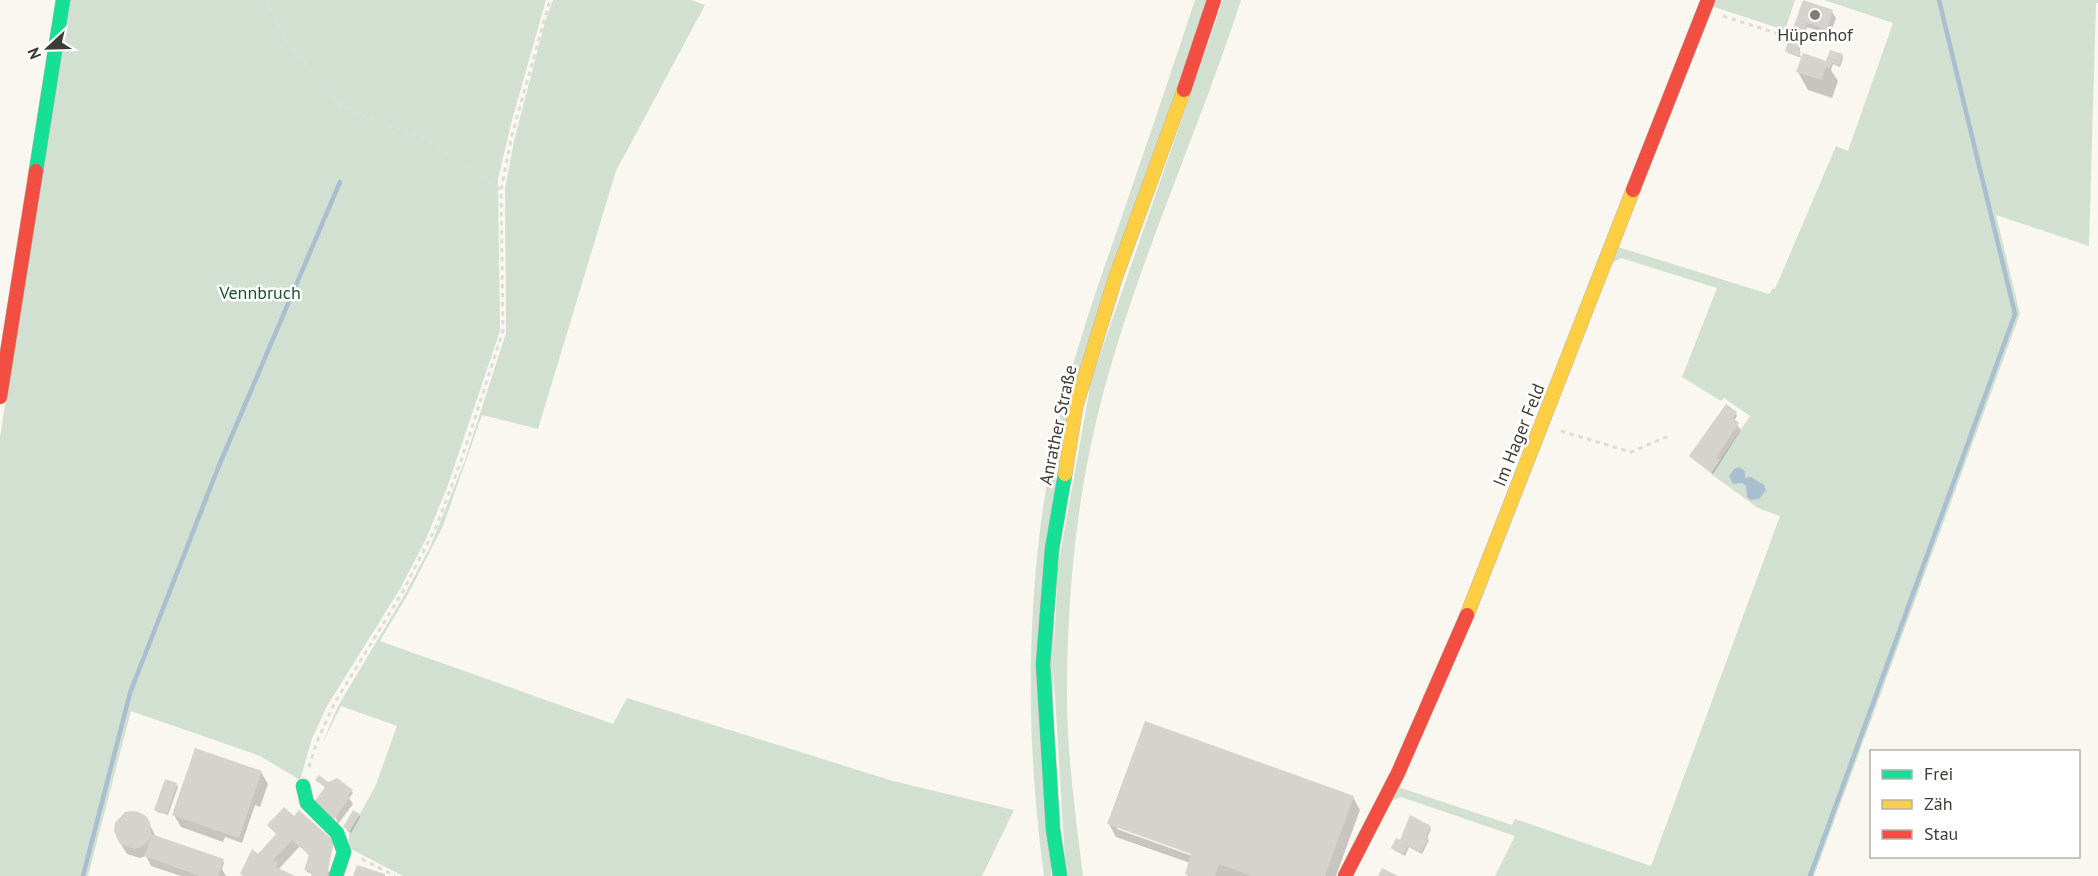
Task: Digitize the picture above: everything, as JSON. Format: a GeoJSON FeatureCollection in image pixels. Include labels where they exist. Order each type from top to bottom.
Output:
{"type":"FeatureCollection","features":[{"type":"Feature","properties":{"kind":"street"},"geometry":{"type":"LineString","coordinates":[[0,397],[63,0]]}},
{"type":"Feature","properties":{"kind":"street","name":"Anrather Straße"},"geometry":{"type":"LineString","coordinates":[[1060,876],[1053,829],[1042,664],[1052,549],[1076,406],[1114,279],[1178,109],[1215,0]]}},
{"type":"Feature","properties":{"kind":"street","name":"Im Hager Feld"},"geometry":{"type":"LineString","coordinates":[[1345,876],[1398,773],[1464,620],[1706,5]]}},
{"type":"Feature","properties":{"kind":"street"},"geometry":{"type":"LineString","coordinates":[[303,786],[307,803],[337,833],[344,852],[336,876]]}},
{"type":"Feature","properties":{"kind":"path"},"geometry":{"type":"LineString","coordinates":[[267,0],[285,40],[342,106],[426,139],[501,190]]}},
{"type":"Feature","properties":{"kind":"path"},"geometry":{"type":"LineString","coordinates":[[303,786],[316,744],[334,704],[402,593],[432,535],[464,450],[503,331],[501,190],[512,135],[550,0]]}},
{"type":"Feature","properties":{"kind":"path"},"geometry":{"type":"LineString","coordinates":[[1706,5],[1785,36]]}},
{"type":"Feature","properties":{"kind":"path"},"geometry":{"type":"LineString","coordinates":[[1542,425],[1631,452],[1671,435]]}},
{"type":"Feature","properties":{"kind":"path"},"geometry":{"type":"LineString","coordinates":[[344,852],[395,876]]}},
{"type":"Feature","properties":{"kind":"green space","name":"Vennbruch"},"geometry":{"type":"Polygon","coordinates":[[[68,0],[546,0],[498,179],[500,331],[448,485],[426,539],[400,589],[327,706],[312,739],[300,780],[260,756],[131,711],[88,876],[0,876],[0,437],[68,0]]]}},
{"type":"Feature","properties":{"kind":"green space"},"geometry":{"type":"Polygon","coordinates":[[[553,0],[691,0],[705,5],[616,171],[538,429],[482,415],[443,526],[408,594],[380,641],[613,724],[627,698],[893,781],[1014,810],[982,876],[403,876],[349,848],[349,833],[375,787],[397,726],[341,706],[322,744],[338,706],[405,594],[430,547],[464,463],[506,333],[505,189],[514,141],[545,22],[553,0]]]}},
{"type":"Feature","properties":{"kind":"green space"},"geometry":{"type":"Polygon","coordinates":[[[1195,0],[1207,0],[1056,472],[1051,876],[1044,876],[1033,754],[1032,630],[1043,508],[1053,447],[1067,387],[1086,323],[1195,0]]]}},
{"type":"Feature","properties":{"kind":"green space"},"geometry":{"type":"Polygon","coordinates":[[[1223,0],[1241,0],[1134,294],[1103,394],[1087,465],[1072,573],[1067,682],[1070,755],[1083,876],[1066,876],[1053,663],[1058,567],[1091,381],[1223,0]]]}},
{"type":"Feature","properties":{"kind":"green space"},"geometry":{"type":"Polygon","coordinates":[[[1713,0],[1795,0],[1785,30],[1711,6],[1713,0]]]}},
{"type":"Feature","properties":{"kind":"green space"},"geometry":{"type":"Polygon","coordinates":[[[1824,0],[2098,0],[2096,3],[2089,246],[1996,215],[2020,314],[1814,876],[1495,876],[1515,836],[1401,797],[1391,801],[1398,787],[1512,825],[1515,819],[1651,866],[1780,516],[1758,508],[1711,474],[1750,416],[1724,398],[1721,401],[1682,377],[1717,288],[1621,258],[1612,263],[1618,247],[1769,294],[1773,288],[1775,289],[1836,146],[1848,151],[1893,23],[1824,0]],[[1739,467],[1734,469],[1729,476],[1733,484],[1742,483],[1746,486],[1751,499],[1739,467]]]}},
{"type":"Feature","properties":{"kind":"water"},"geometry":{"type":"Polygon","coordinates":[[[1739,467],[1745,471],[1745,478],[1751,477],[1764,485],[1766,490],[1759,499],[1751,500],[1747,497],[1746,486],[1742,483],[1733,484],[1729,476],[1734,469],[1739,467]]]}},
{"type":"Feature","properties":{"kind":"building","name":"Hüpenhof"},"geometry":{"type":"Polygon","coordinates":[[[1803,0],[1833,10],[1827,30],[1807,23],[1798,51],[1801,52],[1799,56],[1785,51],[1803,0]]]}},
{"type":"Feature","properties":{"kind":"building"},"geometry":{"type":"Polygon","coordinates":[[[1830,50],[1843,54],[1839,65],[1832,63],[1830,68],[1826,67],[1822,80],[1796,72],[1803,53],[1826,61],[1830,50]]]}},
{"type":"Feature","properties":{"kind":"building"},"geometry":{"type":"Polygon","coordinates":[[[1726,404],[1737,412],[1733,418],[1739,423],[1716,458],[1720,460],[1711,473],[1689,456],[1726,404]]]}},
{"type":"Feature","properties":{"kind":"building"},"geometry":{"type":"Polygon","coordinates":[[[1145,721],[1354,796],[1325,876],[1252,876],[1219,864],[1215,876],[1191,876],[1185,874],[1191,854],[1107,824],[1145,721]]]}},
{"type":"Feature","properties":{"kind":"building"},"geometry":{"type":"Polygon","coordinates":[[[195,748],[262,771],[239,838],[172,815],[195,748]]]}},
{"type":"Feature","properties":{"kind":"building"},"geometry":{"type":"Polygon","coordinates":[[[319,775],[328,782],[337,778],[353,790],[334,820],[314,802],[325,787],[315,780],[319,775]]]}},
{"type":"Feature","properties":{"kind":"building"},"geometry":{"type":"Polygon","coordinates":[[[165,779],[177,783],[167,814],[154,810],[165,779]]]}},
{"type":"Feature","properties":{"kind":"building"},"geometry":{"type":"Polygon","coordinates":[[[284,807],[294,816],[299,810],[334,841],[327,876],[311,876],[312,872],[304,870],[309,855],[292,840],[273,860],[278,862],[276,867],[295,876],[245,876],[240,874],[252,849],[258,854],[276,834],[267,825],[284,807]]]}},
{"type":"Feature","properties":{"kind":"building"},"geometry":{"type":"Polygon","coordinates":[[[353,810],[360,814],[350,831],[343,827],[353,810]]]}},
{"type":"Feature","properties":{"kind":"building"},"geometry":{"type":"Polygon","coordinates":[[[132,811],[146,816],[150,822],[151,834],[224,859],[218,876],[200,876],[144,856],[152,835],[147,843],[134,849],[120,844],[114,831],[115,823],[125,812],[132,811]]]}},
{"type":"Feature","properties":{"kind":"building"},"geometry":{"type":"Polygon","coordinates":[[[1410,815],[1431,826],[1426,836],[1429,837],[1421,852],[1408,846],[1403,854],[1391,848],[1396,838],[1400,840],[1410,815]]]}},
{"type":"Feature","properties":{"kind":"building"},"geometry":{"type":"Polygon","coordinates":[[[357,865],[385,874],[385,876],[353,876],[357,865]]]}},
{"type":"Feature","properties":{"kind":"building"},"geometry":{"type":"Polygon","coordinates":[[[1382,868],[1398,876],[1378,876],[1382,868]]]}},
{"type":"Feature","properties":{"kind":"waterway"},"geometry":{"type":"LineString","coordinates":[[1810,876],[2015,314],[1939,0]]}},
{"type":"Feature","properties":{"kind":"waterway"},"geometry":{"type":"LineString","coordinates":[[83,876],[130,693],[218,468],[340,182]]}},
{"type":"Feature","properties":{"kind":"traffic: fast"},"geometry":{"type":"LineString","coordinates":[[36,171],[63,0]]}},
{"type":"Feature","properties":{"kind":"traffic: fast"},"geometry":{"type":"LineString","coordinates":[[1060,876],[1053,829],[1043,664],[1052,549],[1065,474]]}},
{"type":"Feature","properties":{"kind":"traffic: fast"},"geometry":{"type":"LineString","coordinates":[[303,786],[307,803],[337,833],[344,852],[336,876]]}},
{"type":"Feature","properties":{"kind":"traffic: slow"},"geometry":{"type":"LineString","coordinates":[[1065,474],[1076,406],[1115,279],[1184,90]]}},
{"type":"Feature","properties":{"kind":"traffic: slow"},"geometry":{"type":"LineString","coordinates":[[1467,615],[1633,190]]}},
{"type":"Feature","properties":{"kind":"traffic: jam"},"geometry":{"type":"LineString","coordinates":[[1184,90],[1214,0]]}},
{"type":"Feature","properties":{"kind":"traffic: jam"},"geometry":{"type":"LineString","coordinates":[[1633,190],[1708,0]]}},
{"type":"Feature","properties":{"kind":"traffic: jam"},"geometry":{"type":"LineString","coordinates":[[0,397],[36,171]]}},
{"type":"Feature","properties":{"kind":"traffic: jam"},"geometry":{"type":"LineString","coordinates":[[1345,876],[1398,773],[1467,615]]}},
{"type":"Feature","properties":{"kind":"place","name":"Hüpenhof"},"geometry":{"type":"Point","coordinates":[1815,15]}}]}
